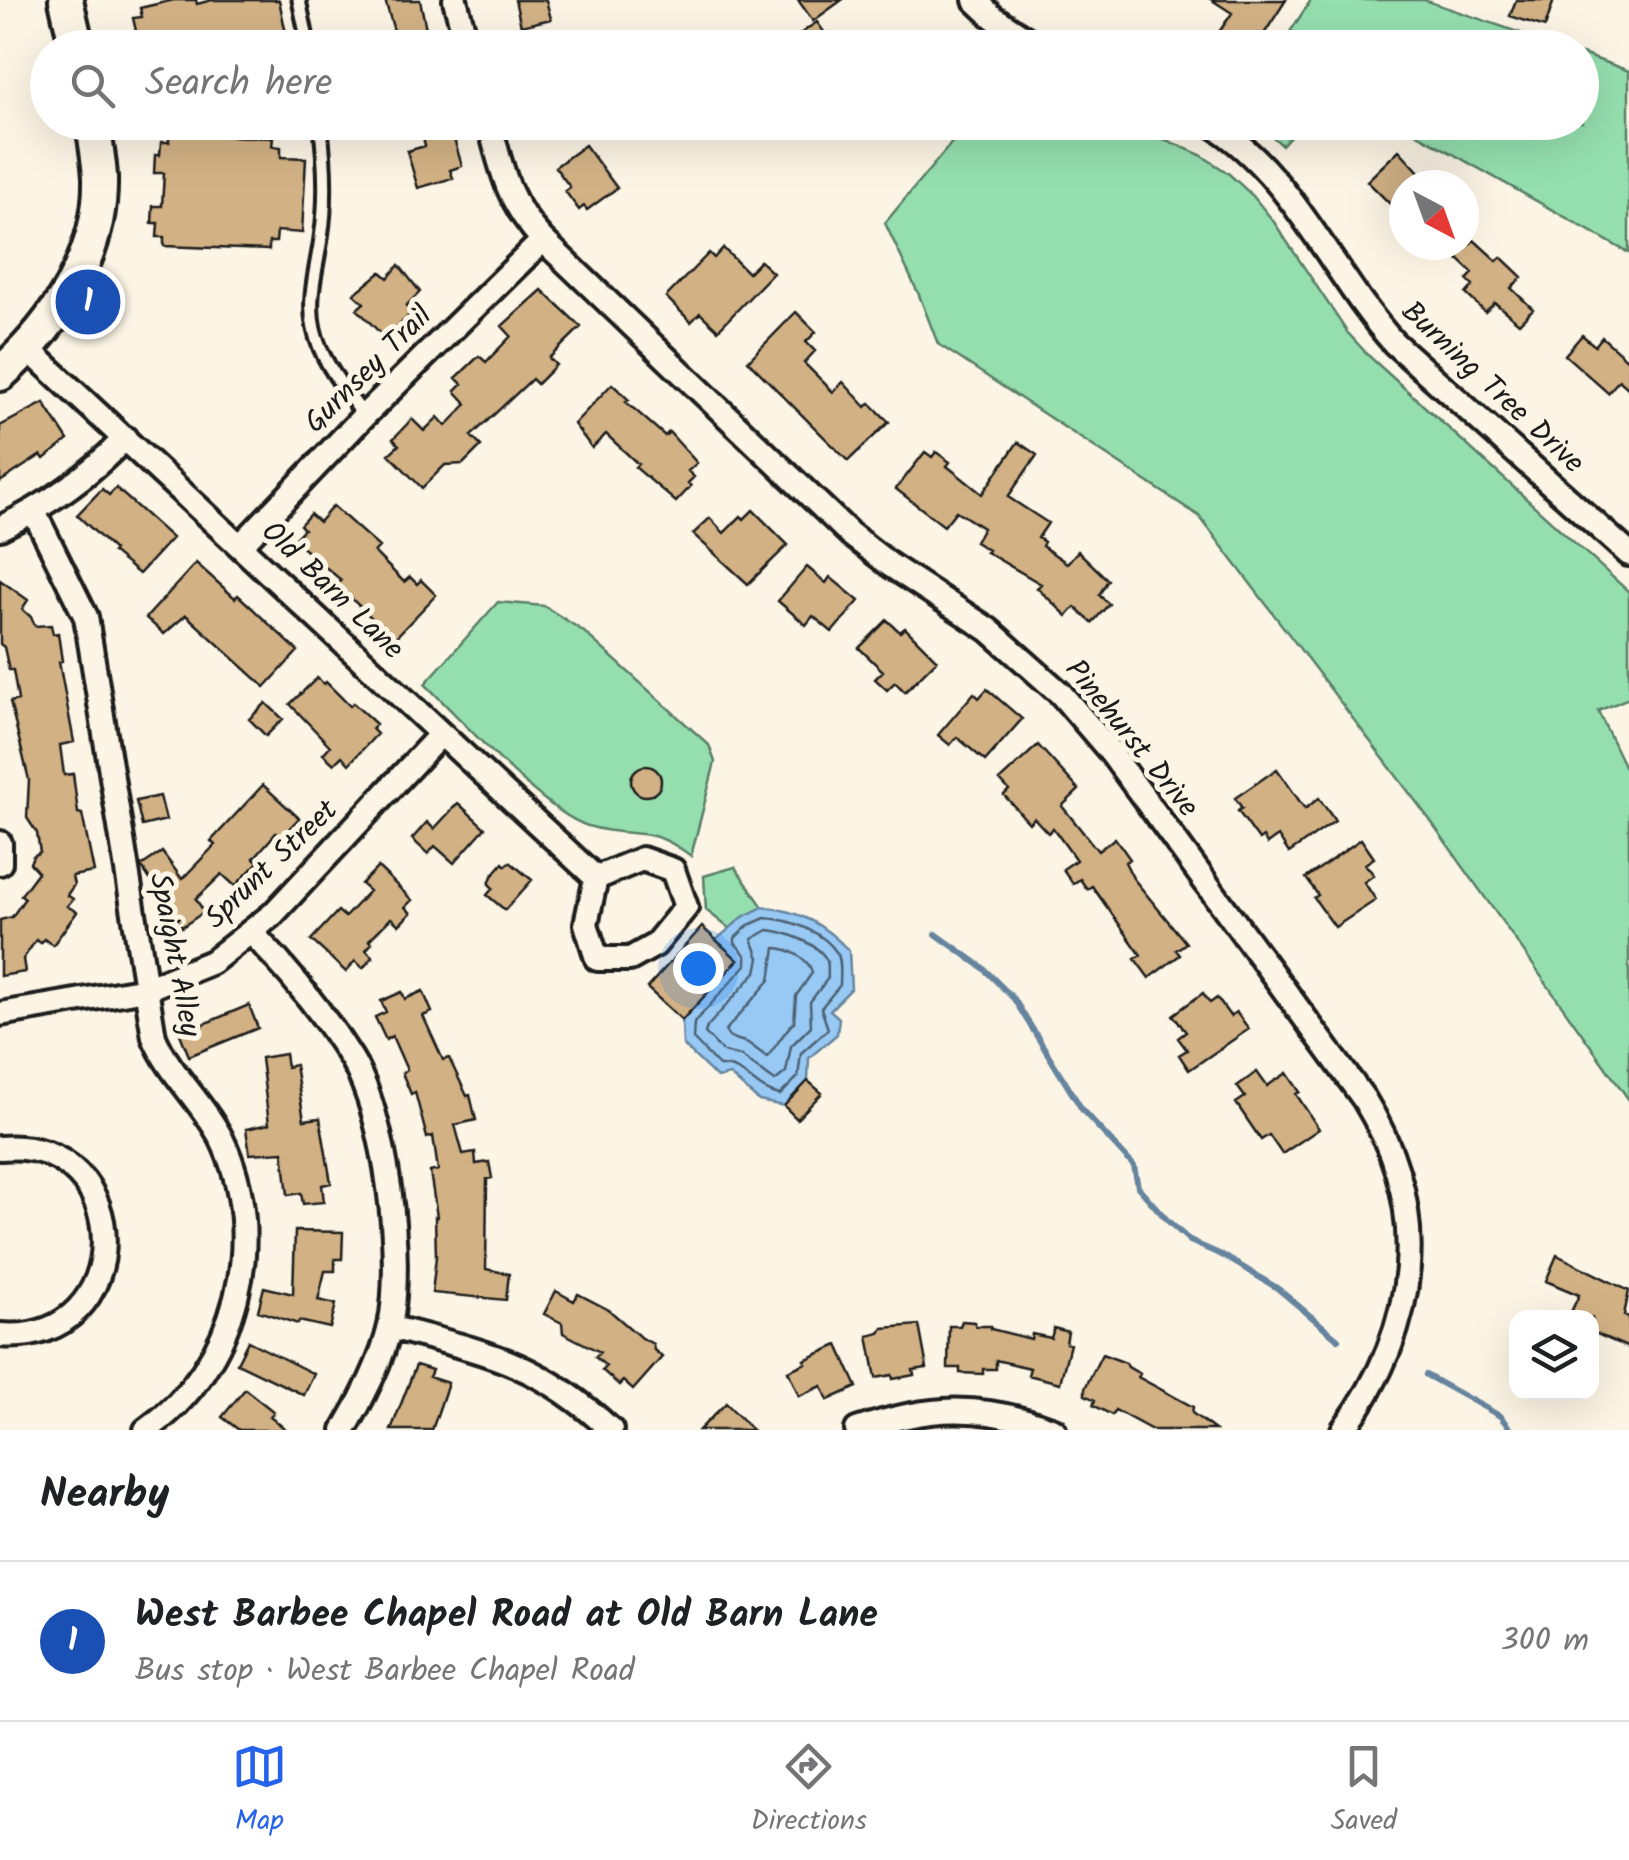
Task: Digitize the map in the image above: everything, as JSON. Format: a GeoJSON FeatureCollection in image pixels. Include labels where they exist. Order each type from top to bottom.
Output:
{"type":"FeatureCollection","features":[{"type":"Feature","properties":{"kind":"street"},"geometry":{"type":"LineString","coordinates":[[66,0],[73,30]]}},
{"type":"Feature","properties":{"kind":"street"},"geometry":{"type":"LineString","coordinates":[[455,0],[463,30]]}},
{"type":"Feature","properties":{"kind":"street"},"geometry":{"type":"LineString","coordinates":[[975,0],[1013,30]]}},
{"type":"Feature","properties":{"kind":"street"},"geometry":{"type":"LineString","coordinates":[[0,374],[27,348],[66,297],[82,268],[95,230],[100,178],[95,140]]}},
{"type":"Feature","properties":{"kind":"street","name":"Pinehurst Drive"},"geometry":{"type":"LineString","coordinates":[[493,140],[511,199],[543,240],[850,534],[989,630],[1061,694],[1109,750],[1364,1100],[1395,1162],[1405,1208],[1408,1257],[1402,1314],[1394,1342],[1372,1388],[1343,1430]]}},
{"type":"Feature","properties":{"kind":"street","name":"Burning Tree Drive"},"geometry":{"type":"LineString","coordinates":[[1230,140],[1268,170],[1288,193],[1374,321],[1394,343],[1629,554]]}},
{"type":"Feature","properties":{"kind":"street","name":"Gurnsey Trail"},"geometry":{"type":"LineString","coordinates":[[241,545],[364,416],[543,240]]}},
{"type":"Feature","properties":{"kind":"street","name":"Old Barn Lane"},"geometry":{"type":"LineString","coordinates":[[27,348],[596,878]]}},
{"type":"Feature","properties":{"kind":"street"},"geometry":{"type":"LineString","coordinates":[[0,528],[34,512],[84,477],[124,438]]}},
{"type":"Feature","properties":{"kind":"street","name":"Spaight Alley"},"geometry":{"type":"LineString","coordinates":[[34,512],[86,617],[148,1016],[162,1054],[208,1116],[233,1168],[244,1223],[244,1250],[234,1310],[224,1337],[187,1394],[146,1430]]}},
{"type":"Feature","properties":{"kind":"street","name":"Sprunt Street"},"geometry":{"type":"LineString","coordinates":[[0,1014],[146,989],[212,962],[252,933],[440,735]]}},
{"type":"Feature","properties":{"kind":"street"},"geometry":{"type":"LineString","coordinates":[[0,844],[0,863]]}},
{"type":"Feature","properties":{"kind":"street"},"geometry":{"type":"LineString","coordinates":[[642,859],[672,870],[686,907],[655,944],[642,952],[630,959],[597,959],[586,924],[596,878],[642,859]]}},
{"type":"Feature","properties":{"kind":"street"},"geometry":{"type":"LineString","coordinates":[[252,933],[303,990],[353,1061],[369,1103],[388,1179],[395,1238],[390,1327],[344,1430]]}},
{"type":"Feature","properties":{"kind":"street"},"geometry":{"type":"LineString","coordinates":[[0,1148],[48,1154],[80,1176],[100,1209],[106,1247],[92,1290],[72,1313],[32,1334],[0,1335]]}},
{"type":"Feature","properties":{"kind":"street"},"geometry":{"type":"LineString","coordinates":[[390,1327],[520,1364],[550,1380],[612,1430]]}},
{"type":"Feature","properties":{"kind":"street"},"geometry":{"type":"LineString","coordinates":[[857,1430],[903,1414],[946,1408],[1014,1418],[1054,1430]]}},
{"type":"Feature","properties":{"kind":"lane"},"geometry":{"type":"LineString","coordinates":[[299,0],[305,30]]}},
{"type":"Feature","properties":{"kind":"lane"},"geometry":{"type":"LineString","coordinates":[[321,140],[322,234],[312,316],[322,352],[364,416]]}},
{"type":"Feature","properties":{"kind":"green space"},"geometry":{"type":"Polygon","coordinates":[[[1311,0],[1424,0],[1512,30],[1291,30],[1311,0]]]}},
{"type":"Feature","properties":{"kind":"green space"},"geometry":{"type":"Polygon","coordinates":[[[1599,60],[1629,71],[1629,253],[1428,140],[1599,140],[1599,60]]]}},
{"type":"Feature","properties":{"kind":"green space"},"geometry":{"type":"Polygon","coordinates":[[[954,140],[1166,140],[1201,155],[1253,196],[1347,332],[1370,357],[1629,592],[1629,698],[1598,711],[1629,776],[1629,1100],[1430,820],[1199,516],[938,344],[885,223],[954,140]]]}},
{"type":"Feature","properties":{"kind":"green space"},"geometry":{"type":"Polygon","coordinates":[[[498,602],[544,606],[583,631],[709,745],[715,762],[691,856],[650,835],[604,830],[569,817],[526,784],[425,684],[498,602]]]}},
{"type":"Feature","properties":{"kind":"green space"},"geometry":{"type":"Polygon","coordinates":[[[735,867],[763,907],[730,929],[706,910],[704,876],[735,867]]]}},
{"type":"Feature","properties":{"kind":"water"},"geometry":{"type":"Polygon","coordinates":[[[763,907],[810,920],[849,951],[851,989],[830,1010],[839,1018],[837,1034],[809,1058],[808,1081],[784,1106],[759,1101],[730,1075],[717,1078],[683,1045],[682,1021],[738,960],[716,940],[743,917],[763,907]]]}},
{"type":"Feature","properties":{"kind":"building"},"geometry":{"type":"Polygon","coordinates":[[[174,0],[196,0],[197,4],[212,0],[279,0],[285,30],[136,30],[133,18],[142,17],[140,8],[174,0]]]}},
{"type":"Feature","properties":{"kind":"building"},"geometry":{"type":"Polygon","coordinates":[[[385,0],[420,0],[426,30],[394,30],[385,0]]]}},
{"type":"Feature","properties":{"kind":"building"},"geometry":{"type":"Polygon","coordinates":[[[515,0],[546,0],[551,19],[521,26],[515,0]]]}},
{"type":"Feature","properties":{"kind":"building"},"geometry":{"type":"Polygon","coordinates":[[[798,0],[842,0],[813,21],[798,0]]]}},
{"type":"Feature","properties":{"kind":"building"},"geometry":{"type":"Polygon","coordinates":[[[1212,0],[1286,0],[1267,30],[1220,30],[1232,13],[1212,0]]]}},
{"type":"Feature","properties":{"kind":"building"},"geometry":{"type":"Polygon","coordinates":[[[1516,0],[1554,0],[1545,27],[1510,16],[1516,0]]]}},
{"type":"Feature","properties":{"kind":"building"},"geometry":{"type":"Polygon","coordinates":[[[817,22],[823,30],[806,30],[817,22]]]}},
{"type":"Feature","properties":{"kind":"building"},"geometry":{"type":"Polygon","coordinates":[[[273,140],[272,146],[281,147],[281,157],[306,158],[302,233],[277,231],[276,242],[269,242],[269,250],[164,246],[164,237],[157,237],[158,223],[152,223],[153,206],[162,206],[164,173],[154,173],[161,142],[273,140]]]}},
{"type":"Feature","properties":{"kind":"building"},"geometry":{"type":"Polygon","coordinates":[[[424,140],[454,140],[462,166],[450,170],[453,178],[418,188],[407,151],[425,146],[424,140]]]}},
{"type":"Feature","properties":{"kind":"building"},"geometry":{"type":"Polygon","coordinates":[[[585,145],[617,188],[587,210],[584,206],[579,210],[565,191],[570,187],[555,167],[585,145]]]}},
{"type":"Feature","properties":{"kind":"building"},"geometry":{"type":"Polygon","coordinates":[[[1399,150],[1417,170],[1389,170],[1389,203],[1367,181],[1399,150]]]}},
{"type":"Feature","properties":{"kind":"building"},"geometry":{"type":"Polygon","coordinates":[[[1479,245],[1497,261],[1501,257],[1522,277],[1511,288],[1533,309],[1519,323],[1495,303],[1485,312],[1466,294],[1473,286],[1467,280],[1473,273],[1459,260],[1479,260],[1479,245]]]}},
{"type":"Feature","properties":{"kind":"building"},"geometry":{"type":"Polygon","coordinates":[[[723,248],[748,273],[760,261],[773,273],[718,330],[700,313],[691,322],[666,297],[709,253],[714,258],[723,248]]]}},
{"type":"Feature","properties":{"kind":"building"},"geometry":{"type":"Polygon","coordinates":[[[399,265],[420,292],[406,306],[412,312],[386,339],[357,309],[364,303],[354,294],[381,272],[388,278],[399,265]]]}},
{"type":"Feature","properties":{"kind":"building"},"geometry":{"type":"Polygon","coordinates":[[[542,290],[581,327],[549,358],[556,365],[537,384],[532,379],[471,436],[481,446],[463,464],[445,465],[422,488],[389,454],[399,445],[393,439],[412,419],[424,431],[438,417],[446,426],[467,404],[455,391],[462,384],[456,378],[479,356],[486,362],[511,336],[502,326],[542,290]]]}},
{"type":"Feature","properties":{"kind":"building"},"geometry":{"type":"Polygon","coordinates":[[[796,312],[816,332],[806,342],[815,351],[804,363],[833,392],[843,382],[866,407],[870,403],[889,422],[848,461],[748,361],[796,312]]]}},
{"type":"Feature","properties":{"kind":"building"},"geometry":{"type":"Polygon","coordinates":[[[1582,335],[1595,346],[1602,337],[1629,361],[1629,389],[1619,380],[1608,393],[1565,355],[1582,335]]]}},
{"type":"Feature","properties":{"kind":"building"},"geometry":{"type":"Polygon","coordinates":[[[612,384],[629,400],[626,402],[665,436],[669,432],[697,463],[688,471],[694,477],[688,483],[691,486],[676,502],[635,467],[638,464],[606,434],[592,448],[574,424],[612,384]]]}},
{"type":"Feature","properties":{"kind":"building"},"geometry":{"type":"Polygon","coordinates":[[[44,403],[68,440],[44,459],[41,455],[0,482],[0,426],[44,403]]]}},
{"type":"Feature","properties":{"kind":"building"},"geometry":{"type":"Polygon","coordinates":[[[1018,442],[1037,455],[1008,497],[1048,523],[1038,538],[1044,542],[1042,546],[1067,563],[1078,551],[1108,580],[1099,595],[1109,604],[1092,623],[1075,607],[1067,616],[1037,588],[1041,584],[986,552],[975,542],[983,528],[956,511],[944,526],[896,489],[925,452],[932,457],[936,452],[982,494],[1018,442]]]}},
{"type":"Feature","properties":{"kind":"building"},"geometry":{"type":"Polygon","coordinates":[[[116,488],[172,538],[139,574],[77,515],[102,489],[109,495],[116,488]]]}},
{"type":"Feature","properties":{"kind":"building"},"geometry":{"type":"Polygon","coordinates":[[[333,506],[379,547],[374,552],[404,582],[410,577],[417,584],[421,580],[436,595],[394,639],[337,585],[341,580],[293,540],[304,529],[300,525],[310,514],[319,522],[333,506]]]}},
{"type":"Feature","properties":{"kind":"building"},"geometry":{"type":"Polygon","coordinates":[[[753,510],[788,545],[748,584],[693,534],[710,518],[724,533],[753,510]]]}},
{"type":"Feature","properties":{"kind":"building"},"geometry":{"type":"Polygon","coordinates":[[[196,563],[235,598],[238,595],[298,651],[265,687],[186,615],[164,634],[146,618],[196,563]]]}},
{"type":"Feature","properties":{"kind":"building"},"geometry":{"type":"Polygon","coordinates":[[[807,567],[826,583],[830,577],[859,601],[832,632],[813,616],[806,625],[778,601],[807,567]]]}},
{"type":"Feature","properties":{"kind":"building"},"geometry":{"type":"Polygon","coordinates":[[[0,580],[28,600],[22,609],[35,626],[51,625],[53,634],[58,633],[62,661],[59,662],[74,742],[60,745],[64,775],[73,774],[78,813],[82,814],[94,872],[72,876],[74,885],[67,895],[73,899],[67,906],[77,912],[53,945],[44,939],[41,943],[36,940],[23,959],[25,972],[0,976],[0,920],[12,917],[25,898],[21,895],[38,872],[30,863],[40,852],[37,833],[27,818],[29,780],[10,702],[18,700],[13,670],[9,670],[0,644],[0,580]]]}},
{"type":"Feature","properties":{"kind":"building"},"geometry":{"type":"Polygon","coordinates":[[[887,620],[900,632],[905,628],[937,660],[905,692],[895,682],[887,690],[875,679],[883,671],[859,648],[887,620]]]}},
{"type":"Feature","properties":{"kind":"building"},"geometry":{"type":"Polygon","coordinates":[[[317,678],[376,724],[372,729],[377,734],[349,764],[342,756],[334,764],[323,754],[330,746],[290,704],[317,678]]]}},
{"type":"Feature","properties":{"kind":"building"},"geometry":{"type":"Polygon","coordinates":[[[987,689],[1022,719],[985,761],[957,737],[950,745],[938,735],[974,693],[979,698],[987,689]]]}},
{"type":"Feature","properties":{"kind":"building"},"geometry":{"type":"Polygon","coordinates":[[[266,703],[283,719],[266,736],[249,719],[266,703]]]}},
{"type":"Feature","properties":{"kind":"building"},"geometry":{"type":"Polygon","coordinates":[[[1038,745],[1079,790],[1062,806],[1098,851],[1115,838],[1130,859],[1125,862],[1133,878],[1186,943],[1176,950],[1180,955],[1149,978],[1135,959],[1141,955],[1092,886],[1087,889],[1080,879],[1073,884],[1063,869],[1076,860],[1053,828],[1048,833],[1034,818],[1029,823],[1004,795],[1009,790],[1000,780],[1038,745]]]}},
{"type":"Feature","properties":{"kind":"building"},"geometry":{"type":"Polygon","coordinates":[[[646,766],[660,775],[661,781],[652,795],[646,796],[632,787],[631,781],[640,767],[646,766]]]}},
{"type":"Feature","properties":{"kind":"building"},"geometry":{"type":"Polygon","coordinates":[[[1277,769],[1305,809],[1319,798],[1335,821],[1289,853],[1278,836],[1267,844],[1263,837],[1259,840],[1238,811],[1242,808],[1235,798],[1277,769]]]}},
{"type":"Feature","properties":{"kind":"building"},"geometry":{"type":"Polygon","coordinates":[[[263,785],[299,818],[281,837],[276,833],[254,858],[258,862],[235,886],[222,874],[196,899],[204,912],[182,927],[141,866],[162,852],[182,879],[263,785]]]}},
{"type":"Feature","properties":{"kind":"building"},"geometry":{"type":"Polygon","coordinates":[[[160,796],[166,820],[142,826],[136,801],[160,796]]]}},
{"type":"Feature","properties":{"kind":"building"},"geometry":{"type":"Polygon","coordinates":[[[458,803],[485,828],[454,863],[435,846],[428,854],[412,839],[427,822],[434,829],[458,803]]]}},
{"type":"Feature","properties":{"kind":"building"},"geometry":{"type":"Polygon","coordinates":[[[1361,839],[1374,858],[1365,864],[1374,875],[1364,882],[1376,900],[1335,927],[1314,898],[1318,895],[1306,878],[1361,839]]]}},
{"type":"Feature","properties":{"kind":"building"},"geometry":{"type":"Polygon","coordinates":[[[510,862],[532,880],[505,910],[487,895],[493,888],[489,884],[492,876],[503,863],[506,866],[510,862]]]}},
{"type":"Feature","properties":{"kind":"building"},"geometry":{"type":"Polygon","coordinates":[[[378,867],[412,900],[405,907],[411,913],[399,925],[391,918],[369,940],[372,943],[366,950],[373,957],[363,968],[355,961],[346,972],[311,940],[338,911],[345,917],[369,891],[361,884],[378,867]]]}},
{"type":"Feature","properties":{"kind":"building"},"geometry":{"type":"Polygon","coordinates":[[[702,927],[738,960],[682,1020],[647,988],[702,927]]]}},
{"type":"Feature","properties":{"kind":"building"},"geometry":{"type":"Polygon","coordinates":[[[423,991],[432,1012],[423,1016],[443,1060],[449,1058],[467,1096],[470,1095],[476,1120],[455,1125],[463,1154],[475,1152],[476,1164],[489,1162],[492,1178],[487,1179],[486,1269],[509,1274],[506,1300],[432,1293],[437,1217],[430,1172],[438,1170],[433,1136],[427,1138],[415,1092],[411,1094],[402,1073],[407,1070],[392,1036],[386,1040],[375,1017],[386,1012],[381,1001],[402,992],[405,999],[423,991]]]}},
{"type":"Feature","properties":{"kind":"building"},"geometry":{"type":"Polygon","coordinates":[[[1203,993],[1210,1003],[1217,998],[1230,1016],[1236,1012],[1249,1029],[1189,1070],[1179,1055],[1187,1050],[1178,1038],[1186,1032],[1173,1015],[1203,993]]]}},
{"type":"Feature","properties":{"kind":"building"},"geometry":{"type":"Polygon","coordinates":[[[249,1005],[258,1028],[189,1056],[180,1034],[249,1005]]]}},
{"type":"Feature","properties":{"kind":"building"},"geometry":{"type":"Polygon","coordinates":[[[285,1054],[287,1067],[295,1065],[304,1120],[320,1118],[331,1183],[322,1185],[324,1202],[303,1204],[301,1193],[288,1195],[283,1152],[250,1154],[246,1129],[269,1124],[261,1058],[285,1054]]]}},
{"type":"Feature","properties":{"kind":"building"},"geometry":{"type":"Polygon","coordinates":[[[1257,1072],[1267,1086],[1287,1073],[1319,1129],[1282,1154],[1269,1135],[1261,1140],[1236,1103],[1245,1097],[1237,1086],[1257,1072]]]}},
{"type":"Feature","properties":{"kind":"building"},"geometry":{"type":"Polygon","coordinates":[[[808,1081],[822,1093],[797,1119],[784,1106],[808,1081]]]}},
{"type":"Feature","properties":{"kind":"building"},"geometry":{"type":"Polygon","coordinates":[[[295,1231],[343,1232],[342,1259],[335,1259],[335,1271],[325,1271],[318,1300],[336,1304],[330,1328],[299,1321],[298,1324],[258,1311],[264,1287],[293,1294],[295,1231]]]}},
{"type":"Feature","properties":{"kind":"building"},"geometry":{"type":"Polygon","coordinates":[[[1557,1255],[1629,1291],[1624,1315],[1629,1317],[1629,1348],[1599,1335],[1599,1310],[1572,1310],[1579,1295],[1546,1281],[1557,1255]]]}},
{"type":"Feature","properties":{"kind":"building"},"geometry":{"type":"Polygon","coordinates":[[[556,1291],[574,1301],[578,1294],[609,1310],[653,1344],[662,1357],[633,1390],[623,1381],[619,1385],[602,1370],[606,1366],[595,1357],[600,1352],[563,1333],[562,1323],[544,1314],[556,1291]]]}},
{"type":"Feature","properties":{"kind":"building"},"geometry":{"type":"Polygon","coordinates":[[[962,1321],[1031,1339],[1032,1334],[1051,1338],[1054,1328],[1068,1332],[1066,1343],[1070,1344],[1060,1383],[1028,1375],[1030,1368],[996,1360],[996,1369],[983,1369],[983,1374],[948,1368],[949,1326],[960,1326],[962,1321]]]}},
{"type":"Feature","properties":{"kind":"building"},"geometry":{"type":"Polygon","coordinates":[[[919,1325],[927,1368],[913,1370],[914,1375],[876,1378],[868,1336],[883,1328],[919,1325]]]}},
{"type":"Feature","properties":{"kind":"building"},"geometry":{"type":"Polygon","coordinates":[[[248,1341],[314,1374],[304,1395],[237,1363],[248,1341]]]}},
{"type":"Feature","properties":{"kind":"building"},"geometry":{"type":"Polygon","coordinates":[[[838,1345],[857,1387],[828,1400],[822,1386],[799,1396],[788,1371],[838,1345]]]}},
{"type":"Feature","properties":{"kind":"building"},"geometry":{"type":"Polygon","coordinates":[[[1102,1354],[1126,1363],[1140,1374],[1138,1377],[1193,1407],[1192,1413],[1215,1430],[1152,1430],[1115,1410],[1112,1415],[1093,1405],[1095,1400],[1085,1395],[1085,1388],[1102,1354]]]}},
{"type":"Feature","properties":{"kind":"building"},"geometry":{"type":"Polygon","coordinates":[[[416,1365],[432,1370],[429,1377],[448,1383],[432,1430],[391,1430],[416,1365]]]}},
{"type":"Feature","properties":{"kind":"building"},"geometry":{"type":"Polygon","coordinates":[[[245,1389],[274,1412],[270,1417],[287,1430],[239,1430],[222,1417],[245,1389]]]}},
{"type":"Feature","properties":{"kind":"building"},"geometry":{"type":"Polygon","coordinates":[[[726,1403],[752,1430],[699,1430],[726,1403]]]}},
{"type":"Feature","properties":{"kind":"waterway"},"geometry":{"type":"LineString","coordinates":[[936,934],[982,967],[1014,999],[1083,1111],[1134,1166],[1138,1187],[1168,1221],[1190,1241],[1226,1257],[1277,1288],[1338,1339]]}},
{"type":"Feature","properties":{"kind":"waterway"},"geometry":{"type":"LineString","coordinates":[[1426,1375],[1500,1416],[1511,1430]]}},
{"type":"Feature","properties":{"kind":"place","name":"West Barbee Chapel Road at Old Barn Lane"},"geometry":{"type":"Point","coordinates":[88,302]}}]}
